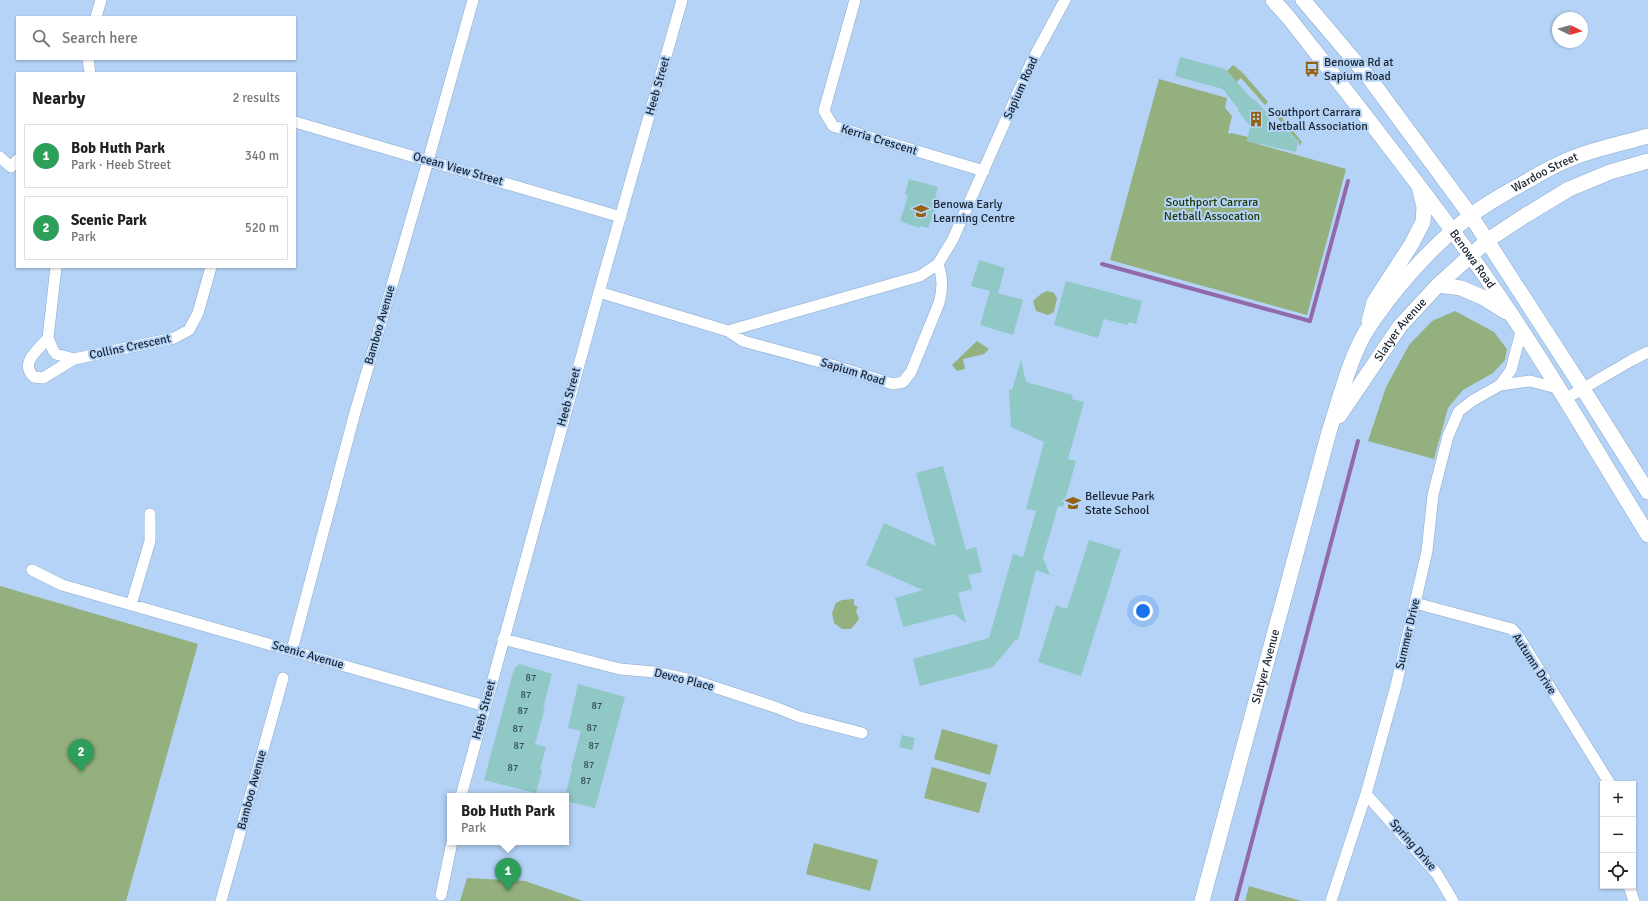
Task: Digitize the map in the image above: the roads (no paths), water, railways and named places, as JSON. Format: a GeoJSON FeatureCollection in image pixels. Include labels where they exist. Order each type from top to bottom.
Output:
{"type":"FeatureCollection","features":[{"type":"Feature","properties":{"kind":"main road","name":"Benowa Road"},"geometry":{"type":"LineString","coordinates":[[1273,0],[1289,18],[1419,185],[1470,255],[1522,332],[1648,535]]}},
{"type":"Feature","properties":{"kind":"main road","name":"Benowa Road"},"geometry":{"type":"LineString","coordinates":[[1307,1],[1370,79],[1488,240],[1648,492]]}},
{"type":"Feature","properties":{"kind":"main road","name":"Wardoo Street"},"geometry":{"type":"LineString","coordinates":[[1453,232],[1471,216],[1555,165],[1576,157],[1648,136]]}},
{"type":"Feature","properties":{"kind":"main road","name":"Wardoo Street"},"geometry":{"type":"LineString","coordinates":[[1488,240],[1569,189],[1610,172],[1648,161]]}},
{"type":"Feature","properties":{"kind":"main road"},"geometry":{"type":"LineString","coordinates":[[1365,334],[1374,302],[1411,245],[1423,222],[1424,207],[1419,185]]}},
{"type":"Feature","properties":{"kind":"main road","name":"Slatyer Avenue"},"geometry":{"type":"LineString","coordinates":[[1202,901],[1329,432],[1351,366],[1365,334],[1393,294],[1429,254],[1453,232]]}},
{"type":"Feature","properties":{"kind":"main road","name":"Slatyer Avenue"},"geometry":{"type":"LineString","coordinates":[[1329,432],[1400,326],[1438,285],[1488,240]]}},
{"type":"Feature","properties":{"kind":"main road"},"geometry":{"type":"LineString","coordinates":[[1438,285],[1461,288],[1482,297],[1510,314]]}},
{"type":"Feature","properties":{"kind":"street"},"geometry":{"type":"LineString","coordinates":[[96,16],[101,0]]}},
{"type":"Feature","properties":{"kind":"street","name":"Bamboo Avenue"},"geometry":{"type":"LineString","coordinates":[[292,650],[354,416],[473,0]]}},
{"type":"Feature","properties":{"kind":"street","name":"Heeb Street"},"geometry":{"type":"LineString","coordinates":[[462,793],[599,292],[682,0]]}},
{"type":"Feature","properties":{"kind":"street","name":"Kerria Crescent"},"geometry":{"type":"LineString","coordinates":[[855,0],[824,111],[833,126],[984,171]]}},
{"type":"Feature","properties":{"kind":"street","name":"Sapium Road"},"geometry":{"type":"LineString","coordinates":[[728,331],[904,282],[920,276],[938,264],[953,239],[1032,61],[1065,0]]}},
{"type":"Feature","properties":{"kind":"street"},"geometry":{"type":"LineString","coordinates":[[88,60],[90,72]]}},
{"type":"Feature","properties":{"kind":"street","name":"Ocean View Street"},"geometry":{"type":"LineString","coordinates":[[296,122],[621,217]]}},
{"type":"Feature","properties":{"kind":"street"},"geometry":{"type":"LineString","coordinates":[[0,157],[15,166]]}},
{"type":"Feature","properties":{"kind":"street","name":"Sapium Road"},"geometry":{"type":"LineString","coordinates":[[599,292],[728,331],[743,341],[899,384],[906,380],[911,372],[942,295],[942,275],[938,264]]}},
{"type":"Feature","properties":{"kind":"street"},"geometry":{"type":"LineString","coordinates":[[48,338],[56,268]]}},
{"type":"Feature","properties":{"kind":"street","name":"Collins Crescent"},"geometry":{"type":"LineString","coordinates":[[48,338],[28,361],[28,369],[34,377],[43,378],[74,359],[174,338],[189,330],[198,313],[211,268]]}},
{"type":"Feature","properties":{"kind":"street","name":"Summer Drive"},"geometry":{"type":"LineString","coordinates":[[1500,385],[1511,370],[1522,332]]}},
{"type":"Feature","properties":{"kind":"street","name":"Collins Crescent"},"geometry":{"type":"LineString","coordinates":[[48,338],[52,350],[56,354],[74,359]]}},
{"type":"Feature","properties":{"kind":"street"},"geometry":{"type":"LineString","coordinates":[[1561,394],[1583,389],[1648,352]]}},
{"type":"Feature","properties":{"kind":"street","name":"Summer Drive"},"geometry":{"type":"LineString","coordinates":[[1332,901],[1366,794],[1396,686],[1427,551],[1433,495],[1448,436],[1458,411],[1500,385],[1530,381],[1561,394]]}},
{"type":"Feature","properties":{"kind":"street"},"geometry":{"type":"LineString","coordinates":[[132,605],[150,541],[150,514]]}},
{"type":"Feature","properties":{"kind":"street","name":"Scenic Avenue"},"geometry":{"type":"LineString","coordinates":[[32,570],[62,585],[485,706]]}},
{"type":"Feature","properties":{"kind":"street","name":"Autumn Drive"},"geometry":{"type":"LineString","coordinates":[[1415,603],[1512,629],[1519,637],[1608,781]]}},
{"type":"Feature","properties":{"kind":"street","name":"Devco Place"},"geometry":{"type":"LineString","coordinates":[[503,639],[620,669],[654,672],[696,681],[775,707],[800,717],[862,733]]}},
{"type":"Feature","properties":{"kind":"street","name":"Bamboo Avenue"},"geometry":{"type":"LineString","coordinates":[[222,901],[283,678]]}},
{"type":"Feature","properties":{"kind":"street","name":"Spring Drive"},"geometry":{"type":"LineString","coordinates":[[1366,794],[1437,874],[1453,901]]}},
{"type":"Feature","properties":{"kind":"street"},"geometry":{"type":"LineString","coordinates":[[441,895],[451,845]]}},
{"type":"Feature","properties":{"kind":"street"},"geometry":{"type":"LineString","coordinates":[[1630,889],[1634,901]]}},
{"type":"Feature","properties":{"kind":"waterway"},"geometry":{"type":"LineString","coordinates":[[1102,264],[1310,321],[1348,181]]}},
{"type":"Feature","properties":{"kind":"waterway"},"geometry":{"type":"LineString","coordinates":[[1236,901],[1358,441]]}},
{"type":"Feature","properties":{"kind":"place","name":"Benowa Rd at Sapium Road"},"geometry":{"type":"Point","coordinates":[1312,69]}},
{"type":"Feature","properties":{"kind":"place","name":"Southport Carrara Netball Association"},"geometry":{"type":"Point","coordinates":[1256,119]}},
{"type":"Feature","properties":{"kind":"place","name":"Benowa Early Learning Centre"},"geometry":{"type":"Point","coordinates":[921,211]}},
{"type":"Feature","properties":{"kind":"place","name":"Bellevue Park State School"},"geometry":{"type":"Point","coordinates":[1073,503]}},
{"type":"Feature","properties":{"kind":"place","name":"Scenic Park"},"geometry":{"type":"Point","coordinates":[81,772]}},
{"type":"Feature","properties":{"kind":"place","name":"Bob Huth Park"},"geometry":{"type":"Point","coordinates":[508,891]}},
{"type":"Feature","properties":{"kind":"park label","name":"Southport Carrara Netball Assocation"},"geometry":{"type":"Point","coordinates":[1212,209]}}]}
